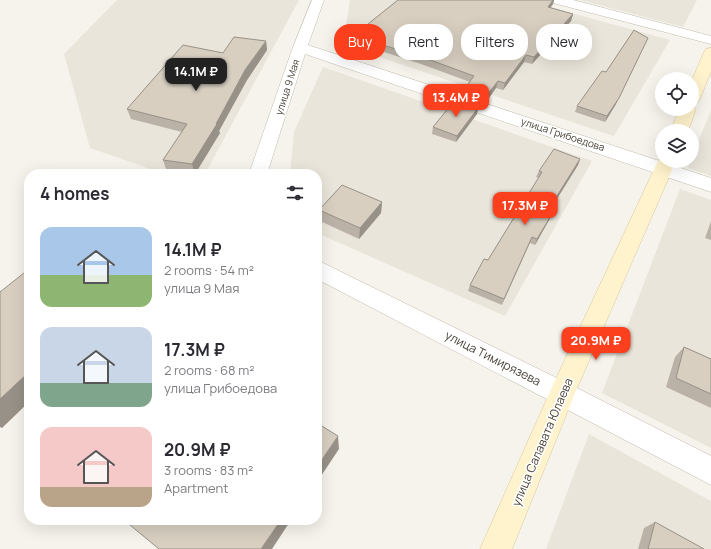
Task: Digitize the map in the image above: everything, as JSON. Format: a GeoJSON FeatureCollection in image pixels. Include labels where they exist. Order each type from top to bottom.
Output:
{"type":"FeatureCollection","features":[{"type":"Feature","properties":{"kind":"street","name":"улица 9 Мая"},"geometry":{"type":"LineString","coordinates":[[260,169],[300,47],[318,0]]}},
{"type":"Feature","properties":{"kind":"street"},"geometry":{"type":"LineString","coordinates":[[558,0],[711,40]]}},
{"type":"Feature","properties":{"kind":"street","name":"улица Грибоедова"},"geometry":{"type":"LineString","coordinates":[[300,47],[655,162]]}},
{"type":"Feature","properties":{"kind":"street"},"geometry":{"type":"LineString","coordinates":[[699,82],[711,52]]}},
{"type":"Feature","properties":{"kind":"street","name":"улица Салавата Юлаева"},"geometry":{"type":"LineString","coordinates":[[496,549],[562,393],[664,168]]}},
{"type":"Feature","properties":{"kind":"street","name":"улица Грибоедова"},"geometry":{"type":"LineString","coordinates":[[672,168],[711,185]]}},
{"type":"Feature","properties":{"kind":"street","name":"улица Тимирязева"},"geometry":{"type":"LineString","coordinates":[[322,272],[562,393],[711,471]]}},
{"type":"Feature","properties":{"kind":"shaded area"},"geometry":{"type":"Polygon","coordinates":[[[117,0],[299,0],[208,169],[151,169],[90,148],[64,54],[117,0]]]}},
{"type":"Feature","properties":{"kind":"shaded area"},"geometry":{"type":"Polygon","coordinates":[[[350,0],[524,0],[670,40],[614,136],[386,59],[386,24],[346,24],[350,0]]]}},
{"type":"Feature","properties":{"kind":"shaded area"},"geometry":{"type":"Polygon","coordinates":[[[580,0],[697,0],[683,27],[580,0]]]}},
{"type":"Feature","properties":{"kind":"shaded area"},"geometry":{"type":"Polygon","coordinates":[[[323,67],[592,161],[505,316],[322,235],[322,169],[290,169],[294,132],[323,67]]]}},
{"type":"Feature","properties":{"kind":"shaded area"},"geometry":{"type":"Polygon","coordinates":[[[711,110],[711,176],[688,168],[699,168],[699,140],[711,110]]]}},
{"type":"Feature","properties":{"kind":"shaded area"},"geometry":{"type":"Polygon","coordinates":[[[680,189],[711,200],[711,448],[602,393],[680,189]]]}},
{"type":"Feature","properties":{"kind":"shaded area"},"geometry":{"type":"Polygon","coordinates":[[[589,434],[711,501],[711,549],[546,549],[589,434]]]}},
{"type":"Feature","properties":{"kind":"building"},"geometry":{"type":"Polygon","coordinates":[[[398,0],[553,0],[548,7],[573,14],[564,24],[536,24],[536,55],[534,57],[528,56],[528,24],[461,24],[461,60],[522,60],[505,83],[498,81],[487,95],[465,88],[474,76],[430,60],[453,60],[453,24],[394,24],[394,48],[386,46],[386,24],[368,24],[398,0]]]}},
{"type":"Feature","properties":{"kind":"building"},"geometry":{"type":"Polygon","coordinates":[[[634,30],[648,38],[619,98],[607,116],[577,106],[602,71],[606,72],[634,30]]]}},
{"type":"Feature","properties":{"kind":"building"},"geometry":{"type":"Polygon","coordinates":[[[234,37],[266,41],[245,70],[217,124],[192,164],[163,160],[187,124],[127,109],[183,45],[223,53],[234,37]]]}},
{"type":"Feature","properties":{"kind":"building"},"geometry":{"type":"Polygon","coordinates":[[[455,100],[478,108],[457,136],[433,127],[455,100]]]}},
{"type":"Feature","properties":{"kind":"building"},"geometry":{"type":"Polygon","coordinates":[[[554,149],[580,159],[547,212],[552,214],[537,239],[532,237],[504,299],[470,285],[484,259],[488,260],[542,172],[539,171],[554,149]]]}},
{"type":"Feature","properties":{"kind":"building"},"geometry":{"type":"Polygon","coordinates":[[[342,185],[382,202],[360,228],[322,211],[322,207],[342,185]]]}},
{"type":"Feature","properties":{"kind":"building"},"geometry":{"type":"Polygon","coordinates":[[[24,273],[24,377],[0,399],[0,292],[24,273]]]}},
{"type":"Feature","properties":{"kind":"building"},"geometry":{"type":"Polygon","coordinates":[[[684,347],[711,359],[711,394],[676,378],[684,347]]]}},
{"type":"Feature","properties":{"kind":"building"},"geometry":{"type":"Polygon","coordinates":[[[322,426],[338,436],[322,460],[322,426]]]}},
{"type":"Feature","properties":{"kind":"building"},"geometry":{"type":"Polygon","coordinates":[[[655,522],[704,549],[648,549],[655,522]]]}},
{"type":"Feature","properties":{"kind":"building"},"geometry":{"type":"Polygon","coordinates":[[[130,525],[278,525],[261,549],[159,549],[130,525]]]}}]}
